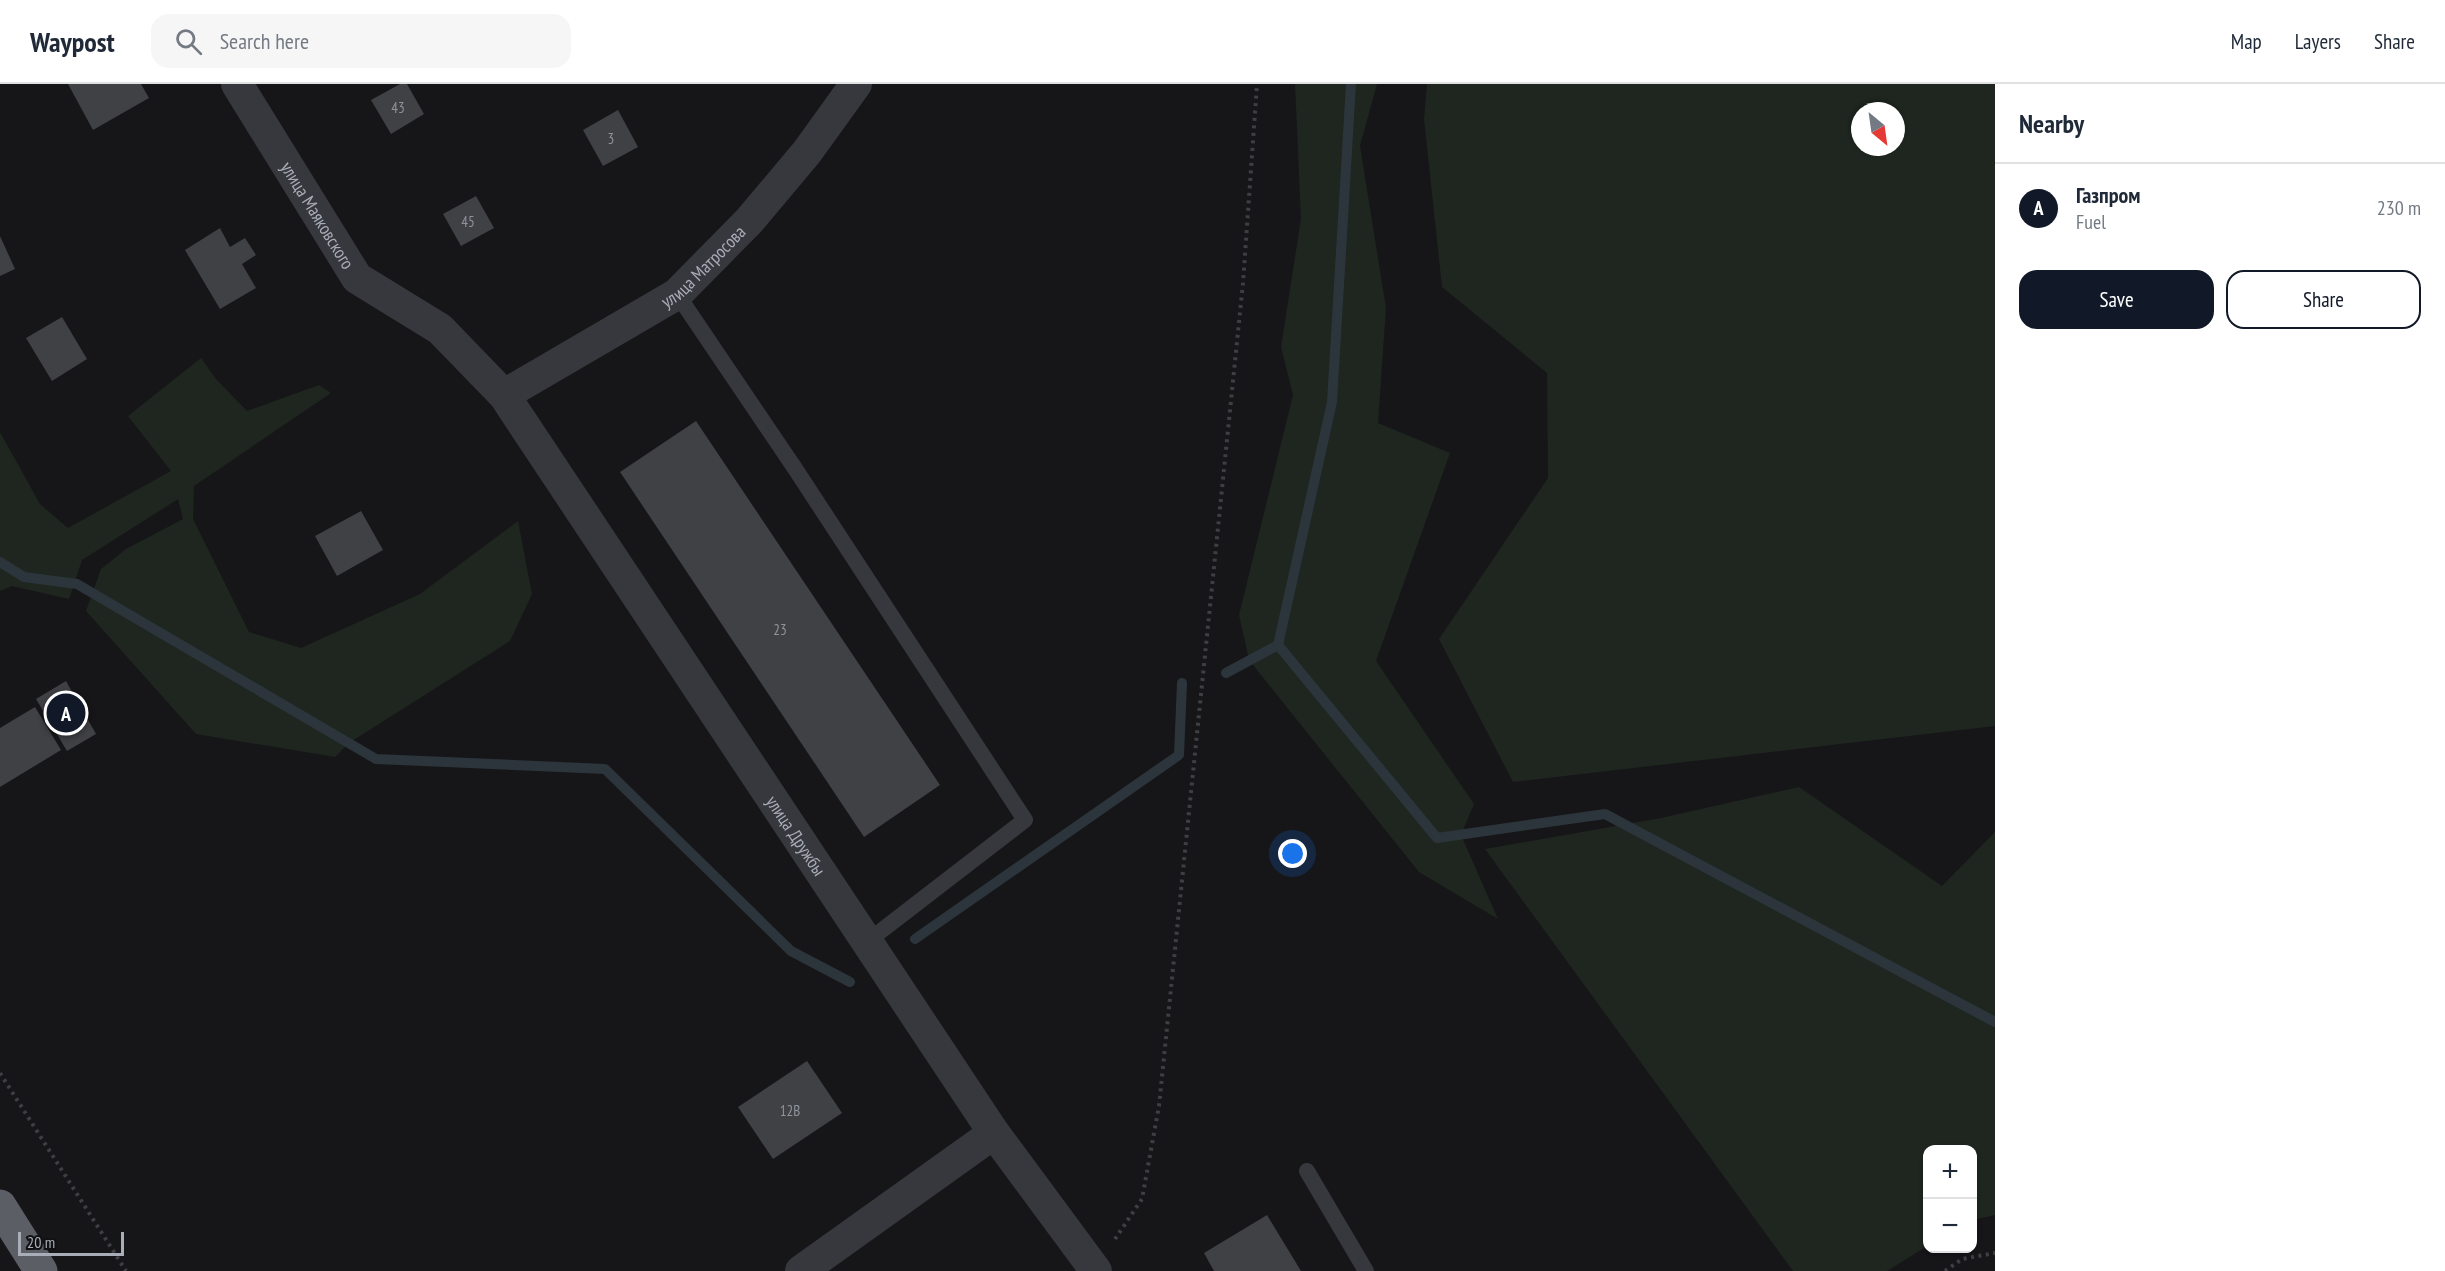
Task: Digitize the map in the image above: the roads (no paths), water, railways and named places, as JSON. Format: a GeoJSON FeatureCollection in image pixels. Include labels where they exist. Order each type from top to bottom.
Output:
{"type":"FeatureCollection","features":[{"type":"Feature","properties":{"kind":"highway"},"geometry":{"type":"LineString","coordinates":[[0,1206],[41,1271]]}},
{"type":"Feature","properties":{"kind":"street","name":"улица Маяковского"},"geometry":{"type":"LineString","coordinates":[[237,84],[357,278],[440,329],[504,395]]}},
{"type":"Feature","properties":{"kind":"street","name":"улица Матросова"},"geometry":{"type":"LineString","coordinates":[[504,395],[677,294],[749,222],[807,152],[856,84]]}},
{"type":"Feature","properties":{"kind":"street","name":"улица Дружбы"},"geometry":{"type":"LineString","coordinates":[[504,395],[994,1133],[1095,1270]]}},
{"type":"Feature","properties":{"kind":"street"},"geometry":{"type":"LineString","coordinates":[[801,1271],[994,1133]]}},
{"type":"Feature","properties":{"kind":"lane"},"geometry":{"type":"LineString","coordinates":[[677,294],[796,470],[1025,820],[868,941]]}},
{"type":"Feature","properties":{"kind":"lane"},"geometry":{"type":"LineString","coordinates":[[1307,1171],[1366,1271]]}},
{"type":"Feature","properties":{"kind":"waterway"},"geometry":{"type":"LineString","coordinates":[[1278,645],[1332,402],[1351,84]]}},
{"type":"Feature","properties":{"kind":"waterway"},"geometry":{"type":"LineString","coordinates":[[0,562],[24,577],[77,584],[376,759],[605,769],[791,951],[850,982]]}},
{"type":"Feature","properties":{"kind":"waterway"},"geometry":{"type":"LineString","coordinates":[[1226,673],[1278,645],[1437,838],[1605,814],[1995,1022]]}},
{"type":"Feature","properties":{"kind":"waterway"},"geometry":{"type":"LineString","coordinates":[[915,939],[1179,755],[1182,683]]}},
{"type":"Feature","properties":{"kind":"place","name":"Газпром"},"geometry":{"type":"Point","coordinates":[66,713]}}]}
